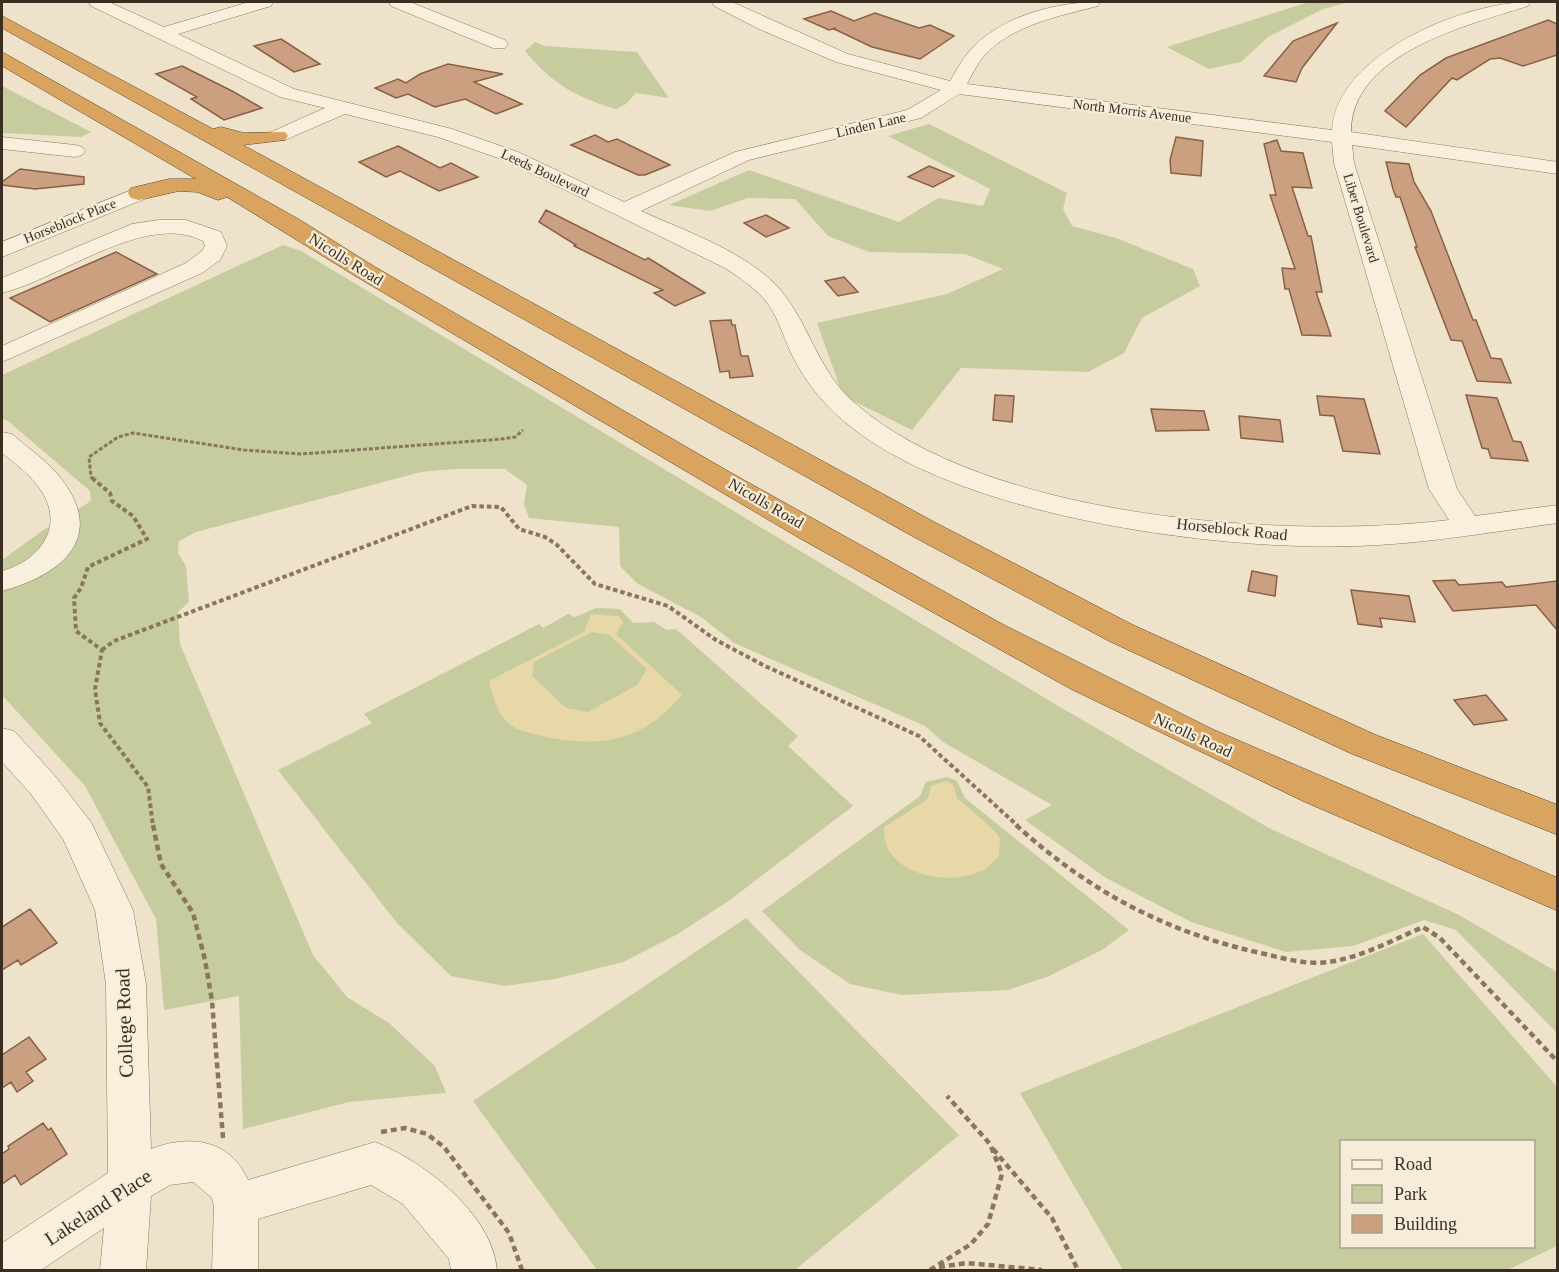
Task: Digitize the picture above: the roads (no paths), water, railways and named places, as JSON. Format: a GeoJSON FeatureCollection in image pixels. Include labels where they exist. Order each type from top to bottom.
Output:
{"type":"FeatureCollection","features":[{"type":"Feature","properties":{"kind":"highway"},"geometry":{"type":"LineString","coordinates":[[2,13],[15,21],[38,42]]}},
{"type":"Feature","properties":{"kind":"highway"},"geometry":{"type":"LineString","coordinates":[[2,21],[984,562],[1121,633],[1363,744],[1557,821]]}},
{"type":"Feature","properties":{"kind":"highway","name":"Nicolls Road"},"geometry":{"type":"LineString","coordinates":[[6,62],[292,225],[366,272],[944,606],[1085,682],[1333,800],[1557,895]]}},
{"type":"Feature","properties":{"kind":"highway"},"geometry":{"type":"LineString","coordinates":[[119,86],[164,102],[232,138],[278,136]]}},
{"type":"Feature","properties":{"kind":"highway"},"geometry":{"type":"LineString","coordinates":[[112,122],[141,149],[169,166],[165,177],[139,193]]}},
{"type":"Feature","properties":{"kind":"highway"},"geometry":{"type":"LineString","coordinates":[[277,172],[265,152],[268,145],[278,136]]}},
{"type":"Feature","properties":{"kind":"highway"},"geometry":{"type":"LineString","coordinates":[[139,193],[175,184],[205,186],[281,230],[366,272]]}},
{"type":"Feature","properties":{"kind":"street","name":"Leeds Boulevard"},"geometry":{"type":"LineString","coordinates":[[97,2],[269,86],[342,108],[445,133],[492,148],[733,263],[759,280],[781,302],[814,372],[823,385],[862,423],[892,445],[915,457]]}},
{"type":"Feature","properties":{"kind":"street"},"geometry":{"type":"LineString","coordinates":[[164,33],[265,2]]}},
{"type":"Feature","properties":{"kind":"street"},"geometry":{"type":"LineString","coordinates":[[397,2],[499,44]]}},
{"type":"Feature","properties":{"kind":"street","name":"North Morris Avenue"},"geometry":{"type":"LineString","coordinates":[[720,2],[765,25],[843,58],[954,88],[1341,137],[1557,168]]}},
{"type":"Feature","properties":{"kind":"street","name":"Linden Lane"},"geometry":{"type":"LineString","coordinates":[[625,210],[742,156],[914,114],[935,104],[954,88],[962,72],[980,50],[994,40],[1029,21],[1092,2]]}},
{"type":"Feature","properties":{"kind":"street","name":"Liber Boulevard"},"geometry":{"type":"LineString","coordinates":[[1467,526],[1443,489],[1344,163],[1341,137],[1345,108],[1361,80],[1380,61],[1411,43],[1522,2]]}},
{"type":"Feature","properties":{"kind":"street"},"geometry":{"type":"LineString","coordinates":[[278,136],[342,108]]}},
{"type":"Feature","properties":{"kind":"street"},"geometry":{"type":"LineString","coordinates":[[2,143],[75,151]]}},
{"type":"Feature","properties":{"kind":"street","name":"Horseblock Place"},"geometry":{"type":"LineString","coordinates":[[2,250],[139,193]]}},
{"type":"Feature","properties":{"kind":"street"},"geometry":{"type":"LineString","coordinates":[[2,286],[140,229],[161,225],[186,225],[213,237],[216,246],[212,255],[194,268],[2,355]]}},
{"type":"Feature","properties":{"kind":"street"},"geometry":{"type":"LineString","coordinates":[[2,440],[42,473],[58,495],[64,527],[62,541],[56,553],[46,562],[15,578],[2,581]]}},
{"type":"Feature","properties":{"kind":"street","name":"Horseblock Road"},"geometry":{"type":"LineString","coordinates":[[915,457],[988,485],[1042,499],[1109,513],[1256,534],[1353,537],[1467,526],[1557,514]]}},
{"type":"Feature","properties":{"kind":"street","name":"College Road"},"geometry":{"type":"LineString","coordinates":[[2,740],[43,785],[78,832],[114,910],[126,984],[130,1184],[123,1270]]}},
{"type":"Feature","properties":{"kind":"street","name":"Lakeland Place"},"geometry":{"type":"LineString","coordinates":[[2,1270],[130,1184],[163,1165],[221,1183],[318,1178],[375,1163],[419,1190],[471,1249],[474,1270]]}},
{"type":"Feature","properties":{"kind":"street"},"geometry":{"type":"LineString","coordinates":[[221,1183],[235,1270]]}}]}
